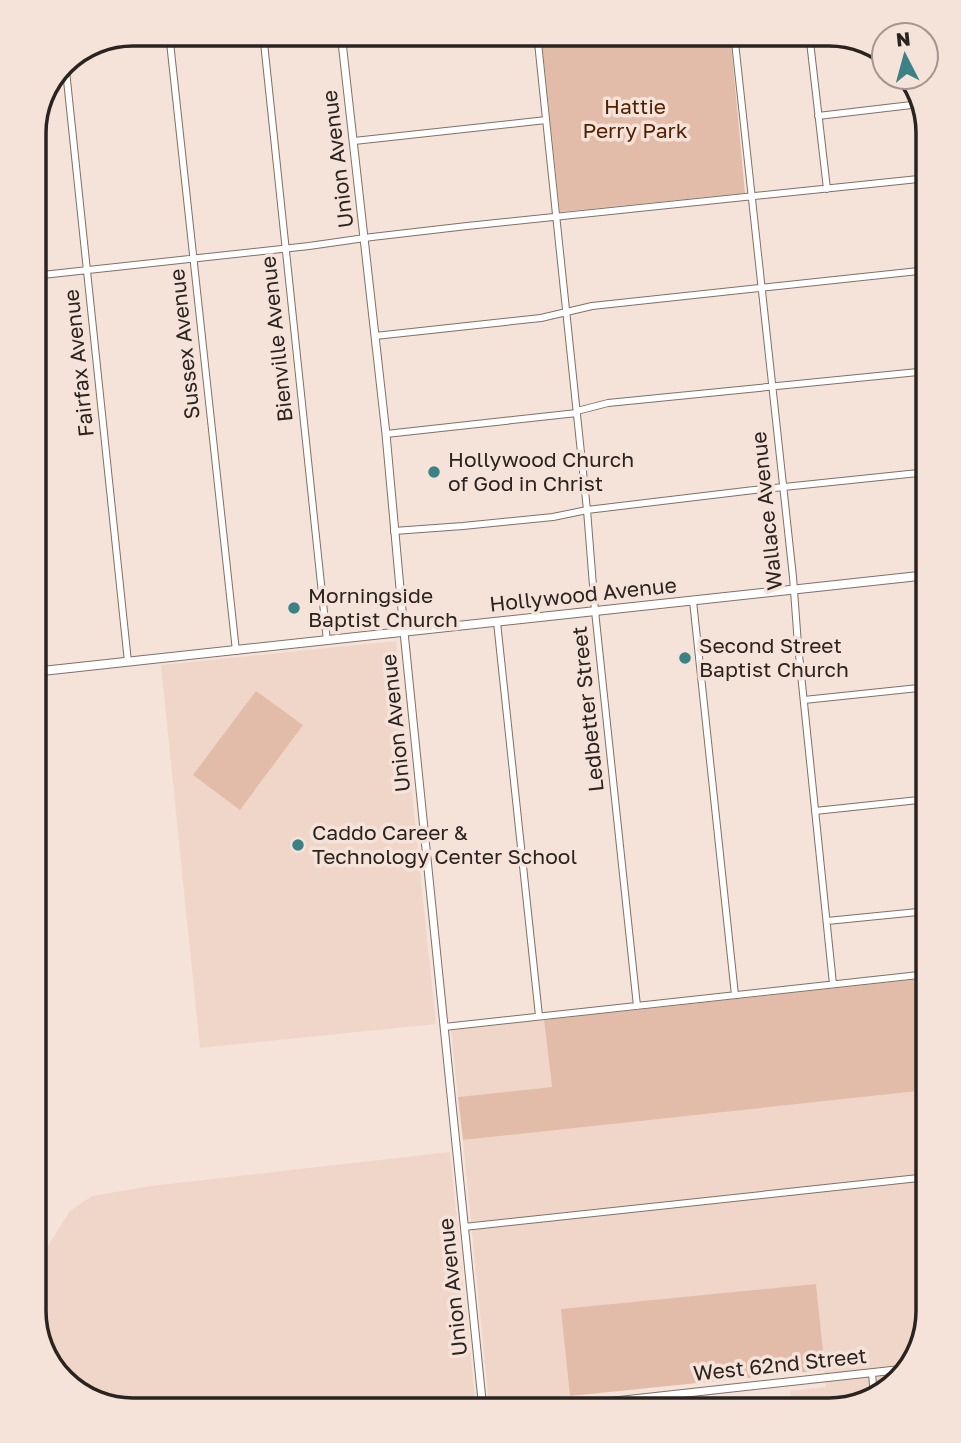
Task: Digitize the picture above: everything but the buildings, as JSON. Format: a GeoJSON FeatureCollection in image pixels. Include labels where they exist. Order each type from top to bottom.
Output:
{"type":"FeatureCollection","features":[{"type":"Feature","properties":{"kind":"main road","name":"Hollywood Avenue"},"geometry":{"type":"LineString","coordinates":[[46,671],[916,576]]}},
{"type":"Feature","properties":{"kind":"street","name":"Sussex Avenue"},"geometry":{"type":"LineString","coordinates":[[170,46],[236,651]]}},
{"type":"Feature","properties":{"kind":"street","name":"Bienville Avenue"},"geometry":{"type":"LineString","coordinates":[[264,46],[327,641]]}},
{"type":"Feature","properties":{"kind":"street","name":"Union Avenue"},"geometry":{"type":"LineString","coordinates":[[342,46],[386,434],[482,1398]]}},
{"type":"Feature","properties":{"kind":"street","name":"Ledbetter Street"},"geometry":{"type":"LineString","coordinates":[[538,46],[637,1006]]}},
{"type":"Feature","properties":{"kind":"street","name":"Wallace Avenue"},"geometry":{"type":"LineString","coordinates":[[735,46],[833,984]]}},
{"type":"Feature","properties":{"kind":"street"},"geometry":{"type":"LineString","coordinates":[[810,46],[827,189]]}},
{"type":"Feature","properties":{"kind":"street","name":"Fairfax Avenue"},"geometry":{"type":"LineString","coordinates":[[67,76],[128,662]]}},
{"type":"Feature","properties":{"kind":"street"},"geometry":{"type":"LineString","coordinates":[[818,116],[911,105]]}},
{"type":"Feature","properties":{"kind":"street"},"geometry":{"type":"LineString","coordinates":[[354,141],[546,120]]}},
{"type":"Feature","properties":{"kind":"street"},"geometry":{"type":"LineString","coordinates":[[46,275],[916,179]]}},
{"type":"Feature","properties":{"kind":"street"},"geometry":{"type":"LineString","coordinates":[[375,336],[541,318],[592,306],[916,271]]}},
{"type":"Feature","properties":{"kind":"street"},"geometry":{"type":"LineString","coordinates":[[386,434],[577,412],[608,403],[916,372]]}},
{"type":"Feature","properties":{"kind":"street"},"geometry":{"type":"LineString","coordinates":[[394,531],[553,517],[587,510],[916,473]]}},
{"type":"Feature","properties":{"kind":"street"},"geometry":{"type":"LineString","coordinates":[[693,601],[735,995]]}},
{"type":"Feature","properties":{"kind":"street"},"geometry":{"type":"LineString","coordinates":[[497,622],[539,1016]]}},
{"type":"Feature","properties":{"kind":"street"},"geometry":{"type":"LineString","coordinates":[[804,700],[916,688]]}},
{"type":"Feature","properties":{"kind":"street"},"geometry":{"type":"LineString","coordinates":[[815,811],[916,800]]}},
{"type":"Feature","properties":{"kind":"street"},"geometry":{"type":"LineString","coordinates":[[827,921],[916,912]]}},
{"type":"Feature","properties":{"kind":"street"},"geometry":{"type":"LineString","coordinates":[[444,1027],[916,975]]}},
{"type":"Feature","properties":{"kind":"street"},"geometry":{"type":"LineString","coordinates":[[464,1227],[916,1178]]}},
{"type":"Feature","properties":{"kind":"street","name":"West 62nd Street"},"geometry":{"type":"LineString","coordinates":[[646,1398],[891,1371]]}},
{"type":"Feature","properties":{"kind":"street"},"geometry":{"type":"LineString","coordinates":[[872,1373],[873,1385]]}},
{"type":"Feature","properties":{"kind":"shaded area","name":"Caddo Career & Technology Center School"},"geometry":{"type":"Polygon","coordinates":[[[396,641],[436,1024],[200,1048],[161,665],[396,641]]]}},
{"type":"Feature","properties":{"kind":"shaded area"},"geometry":{"type":"Polygon","coordinates":[[[544,1020],[552,1087],[458,1097],[451,1030],[544,1020]]]}},
{"type":"Feature","properties":{"kind":"shaded area"},"geometry":{"type":"Polygon","coordinates":[[[916,1091],[916,1310],[909,1344],[890,1372],[862,1391],[840,1397],[791,1398],[790,1391],[826,1387],[816,1284],[562,1309],[570,1396],[488,1398],[463,1140],[916,1091]]]}},
{"type":"Feature","properties":{"kind":"shaded area"},"geometry":{"type":"Polygon","coordinates":[[[450,1152],[475,1397],[127,1397],[105,1393],[84,1383],[63,1363],[48,1333],[46,1249],[70,1211],[92,1196],[151,1186],[450,1152]]]}},
{"type":"Feature","properties":{"kind":"green space","name":"Hattie Perry Park"},"geometry":{"type":"Polygon","coordinates":[[[542,46],[731,46],[745,193],[560,212],[542,46]]]}},
{"type":"Feature","properties":{"kind":"green space"},"geometry":{"type":"Polygon","coordinates":[[[256,691],[303,725],[240,810],[193,775],[256,691]]]}},
{"type":"Feature","properties":{"kind":"green space"},"geometry":{"type":"Polygon","coordinates":[[[916,979],[916,1091],[463,1140],[458,1097],[552,1087],[544,1020],[916,979]]]}},
{"type":"Feature","properties":{"kind":"green space"},"geometry":{"type":"Polygon","coordinates":[[[816,1284],[825,1370],[570,1396],[561,1309],[816,1284]]]}},
{"type":"Feature","properties":{"kind":"place","name":"Hollywood Church of God in Christ"},"geometry":{"type":"Point","coordinates":[434,472]}},
{"type":"Feature","properties":{"kind":"place","name":"Morningside Baptist Church"},"geometry":{"type":"Point","coordinates":[294,608]}},
{"type":"Feature","properties":{"kind":"place","name":"Second Street Baptist Church"},"geometry":{"type":"Point","coordinates":[685,658]}},
{"type":"Feature","properties":{"kind":"place","name":"Caddo Career & Technology Center School"},"geometry":{"type":"Point","coordinates":[298,845]}}]}
